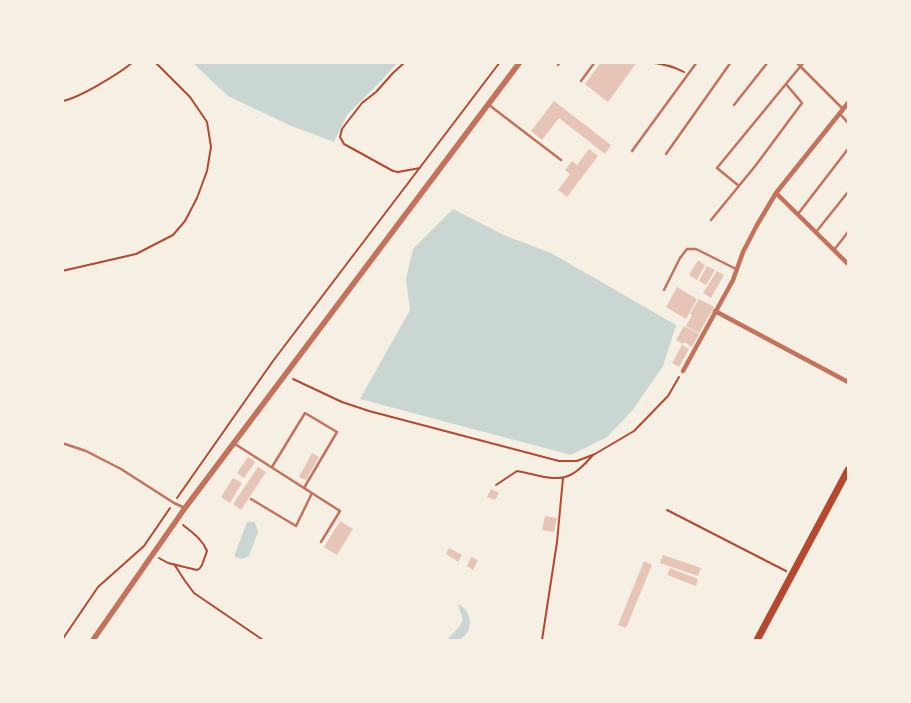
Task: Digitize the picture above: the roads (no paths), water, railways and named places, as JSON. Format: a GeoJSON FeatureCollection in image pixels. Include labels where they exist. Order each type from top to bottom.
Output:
{"type":"FeatureCollection","features":[{"type":"Feature","properties":{"kind":"main road"},"geometry":{"type":"LineString","coordinates":[[757,640],[848,470]]}},
{"type":"Feature","properties":{"kind":"street"},"geometry":{"type":"LineString","coordinates":[[94,640],[185,508],[520,62]]}},
{"type":"Feature","properties":{"kind":"street"},"geometry":{"type":"LineString","coordinates":[[683,371],[733,280],[756,225],[776,193],[848,103]]}},
{"type":"Feature","properties":{"kind":"street"},"geometry":{"type":"LineString","coordinates":[[776,193],[848,264]]}},
{"type":"Feature","properties":{"kind":"street"},"geometry":{"type":"LineString","coordinates":[[715,311],[848,382]]}},
{"type":"Feature","properties":{"kind":"lane"},"geometry":{"type":"LineString","coordinates":[[581,81],[595,62]]}},
{"type":"Feature","properties":{"kind":"lane"},"geometry":{"type":"LineString","coordinates":[[632,151],[697,62]]}},
{"type":"Feature","properties":{"kind":"lane"},"geometry":{"type":"LineString","coordinates":[[666,154],[731,62]]}},
{"type":"Feature","properties":{"kind":"lane"},"geometry":{"type":"LineString","coordinates":[[734,105],[768,62]]}},
{"type":"Feature","properties":{"kind":"lane"},"geometry":{"type":"LineString","coordinates":[[796,62],[842,111],[848,123]]}},
{"type":"Feature","properties":{"kind":"lane"},"geometry":{"type":"LineString","coordinates":[[739,186],[717,168],[804,62]]}},
{"type":"Feature","properties":{"kind":"lane"},"geometry":{"type":"LineString","coordinates":[[711,220],[802,103],[786,84]]}},
{"type":"Feature","properties":{"kind":"lane"},"geometry":{"type":"LineString","coordinates":[[489,105],[561,160]]}},
{"type":"Feature","properties":{"kind":"lane"},"geometry":{"type":"LineString","coordinates":[[798,214],[848,149]]}},
{"type":"Feature","properties":{"kind":"lane"},"geometry":{"type":"LineString","coordinates":[[816,232],[848,192]]}},
{"type":"Feature","properties":{"kind":"lane"},"geometry":{"type":"LineString","coordinates":[[834,250],[848,232]]}},
{"type":"Feature","properties":{"kind":"lane"},"geometry":{"type":"LineString","coordinates":[[664,290],[680,258],[687,249],[696,249],[736,269]]}},
{"type":"Feature","properties":{"kind":"lane"},"geometry":{"type":"LineString","coordinates":[[272,468],[305,413],[337,432],[304,488]]}},
{"type":"Feature","properties":{"kind":"lane"},"geometry":{"type":"LineString","coordinates":[[62,443],[86,451],[121,469],[185,508]]}},
{"type":"Feature","properties":{"kind":"lane"},"geometry":{"type":"LineString","coordinates":[[234,444],[340,511],[321,542]]}},
{"type":"Feature","properties":{"kind":"lane"},"geometry":{"type":"LineString","coordinates":[[251,499],[296,526],[312,493]]}}]}
